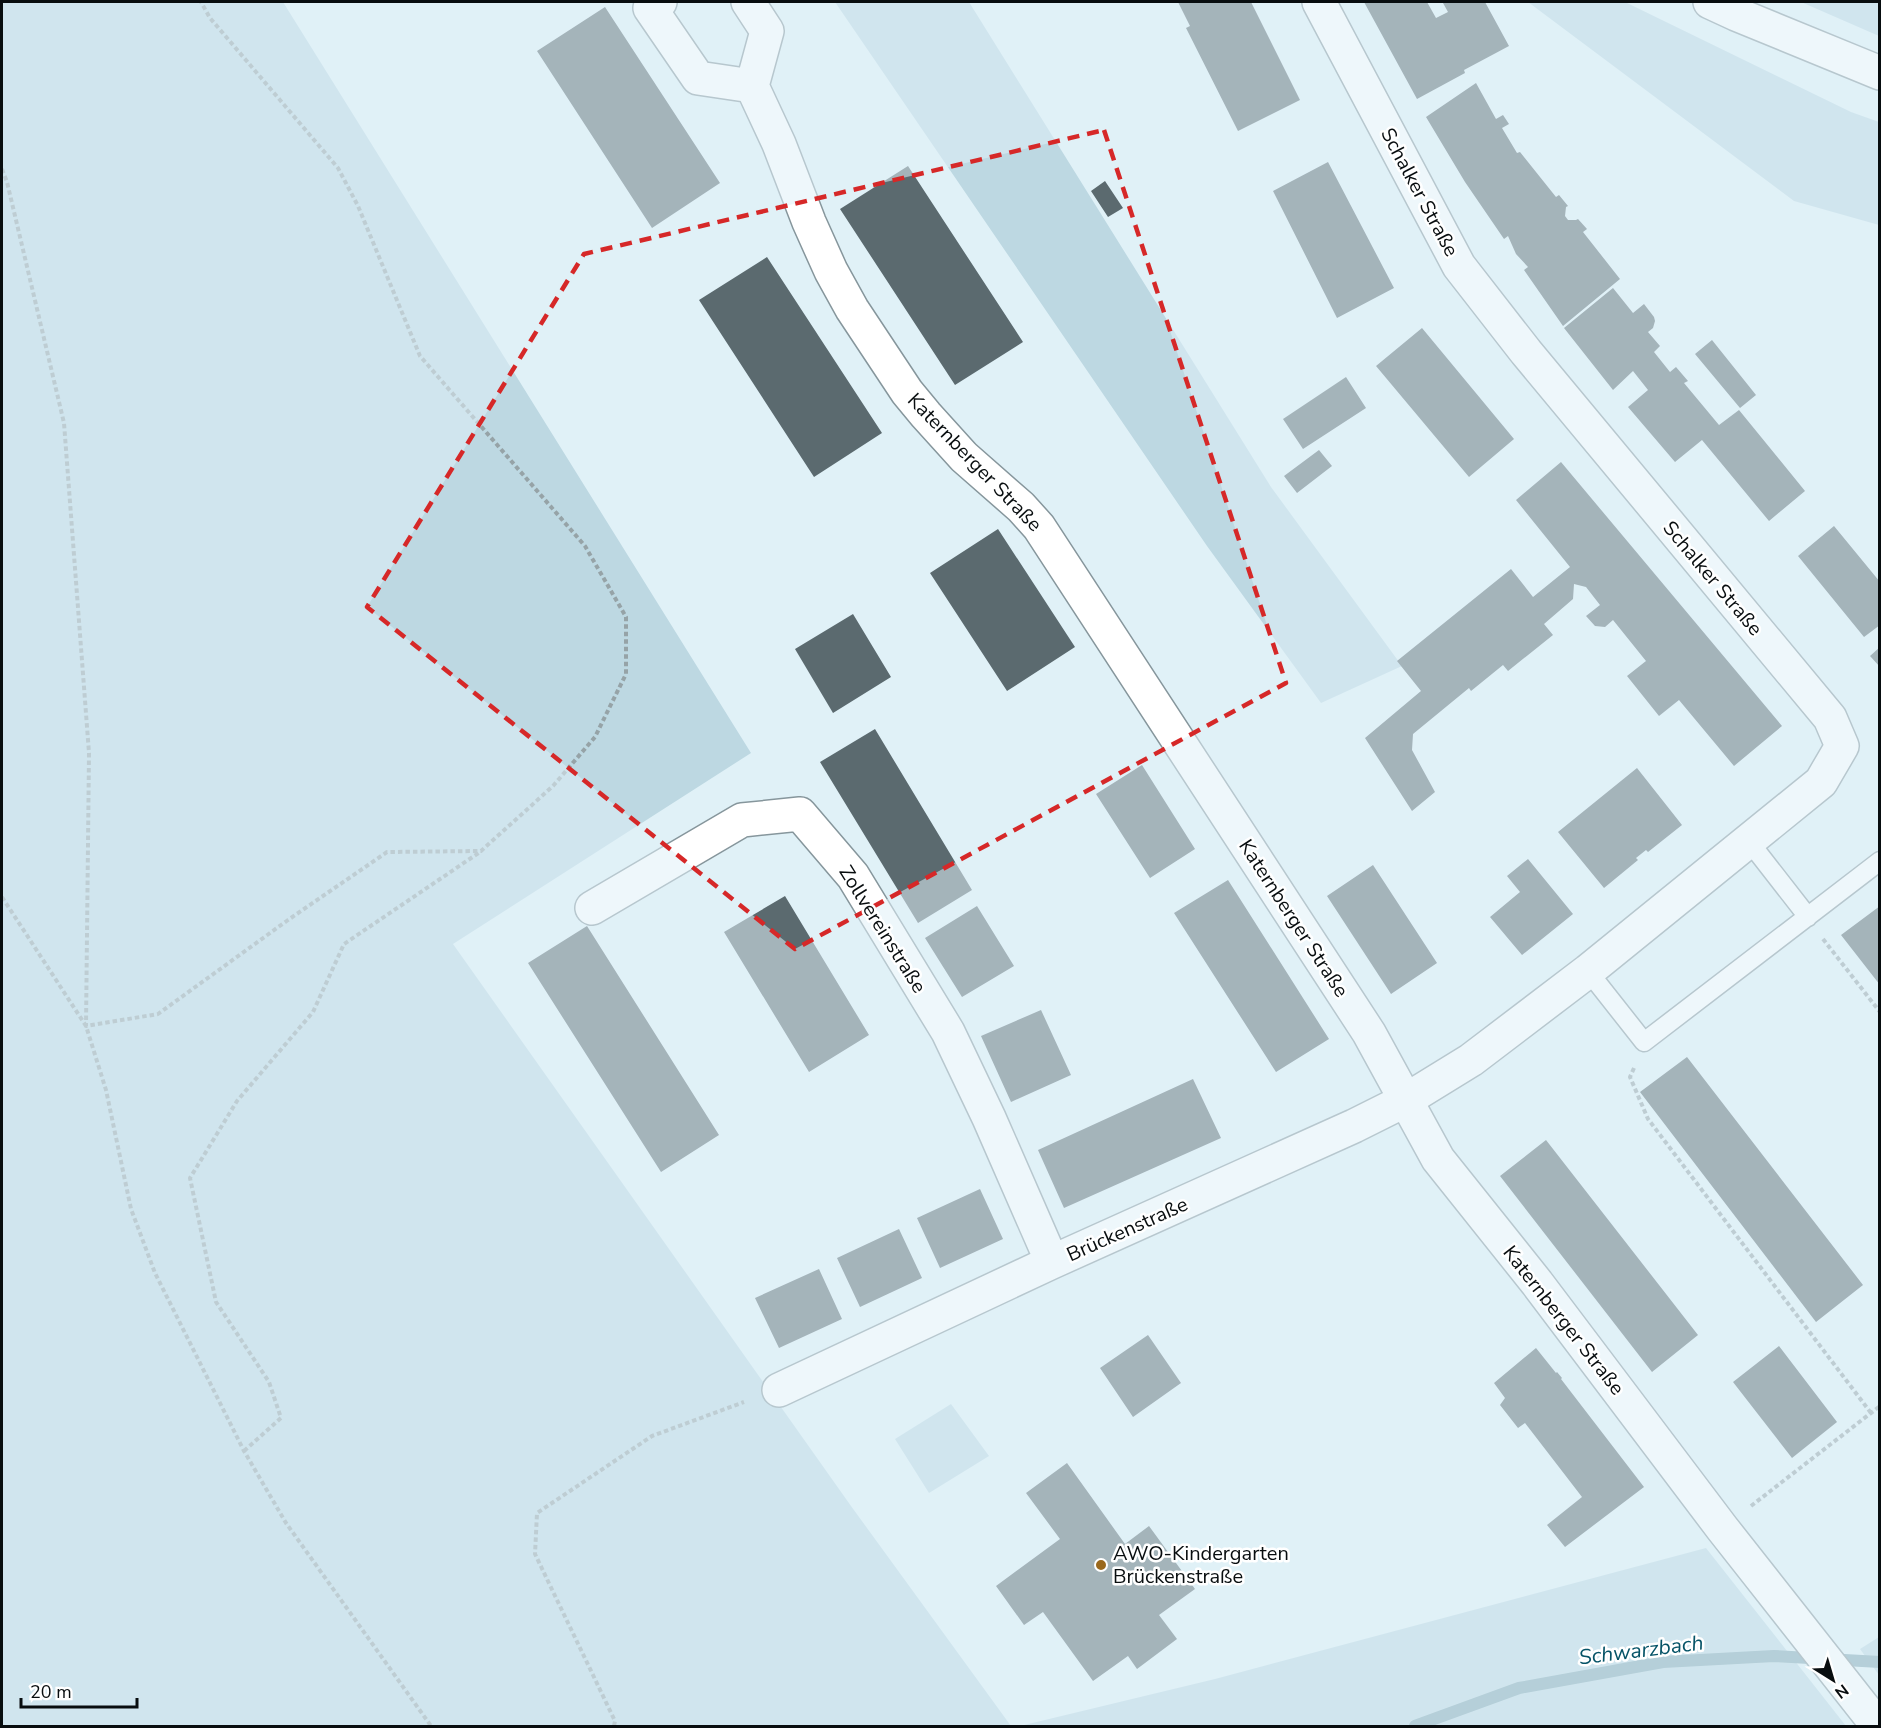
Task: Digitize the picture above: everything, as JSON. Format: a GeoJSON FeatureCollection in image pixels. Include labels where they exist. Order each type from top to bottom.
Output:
{"type":"FeatureCollection","features":[{"type":"Feature","properties":{"kind":"street"},"geometry":{"type":"LineString","coordinates":[[660,2],[650,8],[698,78],[752,86],[767,31],[748,2]]}},
{"type":"Feature","properties":{"kind":"street","name":"Schalker Straße"},"geometry":{"type":"LineString","coordinates":[[1319,2],[1459,266],[1526,352],[1830,718],[1842,746],[1821,782],[1588,971],[1471,1060]]}},
{"type":"Feature","properties":{"kind":"street"},"geometry":{"type":"LineString","coordinates":[[1710,2],[1880,72]]}},
{"type":"Feature","properties":{"kind":"street","name":"Katernberger Straße"},"geometry":{"type":"LineString","coordinates":[[752,86],[779,144],[831,271],[852,309],[907,392],[964,457],[1021,507],[1039,527],[1369,1033],[1438,1159],[1544,1293],[1722,1528],[1878,1726]]}},
{"type":"Feature","properties":{"kind":"street","name":"Zollvereinstraße"},"geometry":{"type":"LineString","coordinates":[[592,908],[742,820],[800,814],[853,876],[948,1032],[989,1118],[1052,1262]]}},
{"type":"Feature","properties":{"kind":"street","name":"Brückenstraße"},"geometry":{"type":"LineString","coordinates":[[779,1390],[1052,1262],[1344,1131],[1406,1100],[1471,1060]]}},
{"type":"Feature","properties":{"kind":"lane"},"geometry":{"type":"LineString","coordinates":[[1748,840],[1807,917]]}},
{"type":"Feature","properties":{"kind":"lane"},"geometry":{"type":"LineString","coordinates":[[1588,971],[1644,1042],[1880,861]]}},
{"type":"Feature","properties":{"kind":"path"},"geometry":{"type":"LineString","coordinates":[[201,2],[210,18],[338,168],[358,207],[420,356],[585,546],[626,617],[627,674],[595,737],[553,786],[481,851],[344,944],[313,1012],[237,1101],[190,1178],[216,1302],[269,1382],[281,1418],[244,1451]]}},
{"type":"Feature","properties":{"kind":"path"},"geometry":{"type":"LineString","coordinates":[[2,169],[64,423],[89,753],[86,1026]]}},
{"type":"Feature","properties":{"kind":"path"},"geometry":{"type":"LineString","coordinates":[[86,1026],[158,1014],[387,852],[481,851]]}},
{"type":"Feature","properties":{"kind":"path"},"geometry":{"type":"LineString","coordinates":[[2,897],[86,1026],[106,1090],[135,1220],[155,1273],[244,1451],[286,1523],[431,1726]]}},
{"type":"Feature","properties":{"kind":"path"},"geometry":{"type":"LineString","coordinates":[[1807,917],[1880,1012]]}},
{"type":"Feature","properties":{"kind":"path"},"geometry":{"type":"LineString","coordinates":[[1644,1042],[1630,1077],[1648,1119],[1871,1413]]}},
{"type":"Feature","properties":{"kind":"path"},"geometry":{"type":"LineString","coordinates":[[614,1726],[615,1721],[535,1554],[537,1513],[652,1436],[779,1390]]}},
{"type":"Feature","properties":{"kind":"path"},"geometry":{"type":"LineString","coordinates":[[1722,1528],[1880,1407]]}},
{"type":"Feature","properties":{"kind":"highlighted area"},"geometry":{"type":"Polygon","coordinates":[[[1104,130],[1286,683],[795,949],[367,607],[584,254],[1104,130]]]}},
{"type":"Feature","properties":{"kind":"shaded area"},"geometry":{"type":"Polygon","coordinates":[[[2,2],[283,2],[751,753],[453,944],[851,1506],[1011,1726],[2,1726],[2,2]]]}},
{"type":"Feature","properties":{"kind":"shaded area"},"geometry":{"type":"Polygon","coordinates":[[[835,2],[969,2],[1271,487],[1402,666],[1321,703],[1207,546],[835,2]]]}},
{"type":"Feature","properties":{"kind":"shaded area"},"geometry":{"type":"Polygon","coordinates":[[[1528,2],[1625,2],[1851,112],[1879,122],[1879,225],[1794,201],[1528,2]]]}},
{"type":"Feature","properties":{"kind":"shaded area"},"geometry":{"type":"Polygon","coordinates":[[[1801,2],[1879,2],[1879,36],[1801,2]]]}},
{"type":"Feature","properties":{"kind":"shaded area"},"geometry":{"type":"Polygon","coordinates":[[[951,1404],[989,1456],[929,1493],[895,1439],[951,1404]]]}},
{"type":"Feature","properties":{"kind":"shaded area"},"geometry":{"type":"Polygon","coordinates":[[[1706,1548],[1846,1726],[1020,1726],[1215,1679],[1706,1548]]]}},
{"type":"Feature","properties":{"kind":"shaded area"},"geometry":{"type":"Polygon","coordinates":[[[1879,1637],[1879,1675],[1860,1649],[1879,1637]]]}},
{"type":"Feature","properties":{"kind":"building"},"geometry":{"type":"Polygon","coordinates":[[[1178,2],[1251,2],[1300,100],[1238,131],[1186,28],[1190,26],[1178,2]]]}},
{"type":"Feature","properties":{"kind":"building"},"geometry":{"type":"Polygon","coordinates":[[[1364,2],[1427,2],[1436,18],[1448,12],[1443,3],[1445,2],[1485,2],[1509,46],[1417,99],[1364,2]]]}},
{"type":"Feature","properties":{"kind":"building"},"geometry":{"type":"Polygon","coordinates":[[[605,7],[720,183],[652,228],[537,51],[605,7]]]}},
{"type":"Feature","properties":{"kind":"building"},"geometry":{"type":"Polygon","coordinates":[[[1476,83],[1496,119],[1503,115],[1509,124],[1502,128],[1517,153],[1520,152],[1556,197],[1559,195],[1568,206],[1565,216],[1568,220],[1578,219],[1587,229],[1583,232],[1620,279],[1563,326],[1524,270],[1528,267],[1516,254],[1508,236],[1504,239],[1465,182],[1426,117],[1476,83]]]}},
{"type":"Feature","properties":{"kind":"building"},"geometry":{"type":"Polygon","coordinates":[[[1328,162],[1394,288],[1337,318],[1273,191],[1328,162]]]}},
{"type":"Feature","properties":{"kind":"building"},"geometry":{"type":"Polygon","coordinates":[[[908,166],[1023,342],[955,385],[840,209],[908,166]]]}},
{"type":"Feature","properties":{"kind":"building"},"geometry":{"type":"Polygon","coordinates":[[[1105,181],[1123,208],[1108,217],[1091,191],[1105,181]]]}},
{"type":"Feature","properties":{"kind":"building"},"geometry":{"type":"Polygon","coordinates":[[[767,257],[882,433],[814,477],[699,300],[767,257]]]}},
{"type":"Feature","properties":{"kind":"building"},"geometry":{"type":"Polygon","coordinates":[[[1613,288],[1633,313],[1644,304],[1655,321],[1653,328],[1648,332],[1660,346],[1654,352],[1670,372],[1676,367],[1688,381],[1684,383],[1719,425],[1739,410],[1805,491],[1769,521],[1702,440],[1675,462],[1628,407],[1648,390],[1633,371],[1613,390],[1564,328],[1613,288]]]}},
{"type":"Feature","properties":{"kind":"building"},"geometry":{"type":"Polygon","coordinates":[[[1422,328],[1514,439],[1469,477],[1376,366],[1422,328]]]}},
{"type":"Feature","properties":{"kind":"building"},"geometry":{"type":"Polygon","coordinates":[[[1712,340],[1756,395],[1740,408],[1695,354],[1712,340]]]}},
{"type":"Feature","properties":{"kind":"building"},"geometry":{"type":"Polygon","coordinates":[[[1346,377],[1366,408],[1303,449],[1283,419],[1346,377]]]}},
{"type":"Feature","properties":{"kind":"building"},"geometry":{"type":"Polygon","coordinates":[[[1319,450],[1332,466],[1297,493],[1284,476],[1319,450]]]}},
{"type":"Feature","properties":{"kind":"building"},"geometry":{"type":"Polygon","coordinates":[[[1561,462],[1782,726],[1734,766],[1679,700],[1659,716],[1627,676],[1646,661],[1613,620],[1605,627],[1595,626],[1586,616],[1600,605],[1586,587],[1574,584],[1573,599],[1544,624],[1553,635],[1508,671],[1503,665],[1471,691],[1469,688],[1413,734],[1412,750],[1435,792],[1412,811],[1365,738],[1421,691],[1397,661],[1511,569],[1533,597],[1570,567],[1516,500],[1561,462]]]}},
{"type":"Feature","properties":{"kind":"building"},"geometry":{"type":"Polygon","coordinates":[[[1834,526],[1880,582],[1880,625],[1864,637],[1798,556],[1834,526]]]}},
{"type":"Feature","properties":{"kind":"building"},"geometry":{"type":"Polygon","coordinates":[[[998,529],[1075,647],[1007,691],[930,573],[998,529]]]}},
{"type":"Feature","properties":{"kind":"building"},"geometry":{"type":"Polygon","coordinates":[[[853,614],[891,677],[833,713],[795,649],[853,614]]]}},
{"type":"Feature","properties":{"kind":"building"},"geometry":{"type":"Polygon","coordinates":[[[1880,647],[1880,667],[1870,656],[1880,647]]]}},
{"type":"Feature","properties":{"kind":"building"},"geometry":{"type":"Polygon","coordinates":[[[875,729],[972,890],[918,923],[820,762],[875,729]]]}},
{"type":"Feature","properties":{"kind":"building"},"geometry":{"type":"Polygon","coordinates":[[[1142,765],[1195,849],[1150,878],[1096,794],[1142,765]]]}},
{"type":"Feature","properties":{"kind":"building"},"geometry":{"type":"Polygon","coordinates":[[[1637,768],[1682,825],[1648,852],[1646,850],[1636,858],[1638,860],[1604,888],[1558,832],[1637,768]]]}},
{"type":"Feature","properties":{"kind":"building"},"geometry":{"type":"Polygon","coordinates":[[[1528,859],[1573,914],[1522,955],[1490,917],[1520,892],[1507,876],[1528,859]]]}},
{"type":"Feature","properties":{"kind":"building"},"geometry":{"type":"Polygon","coordinates":[[[1373,865],[1437,963],[1391,994],[1327,896],[1373,865]]]}},
{"type":"Feature","properties":{"kind":"building"},"geometry":{"type":"Polygon","coordinates":[[[1228,880],[1329,1039],[1276,1072],[1174,913],[1228,880]]]}},
{"type":"Feature","properties":{"kind":"building"},"geometry":{"type":"Polygon","coordinates":[[[785,896],[869,1035],[809,1072],[724,932],[785,896]]]}},
{"type":"Feature","properties":{"kind":"building"},"geometry":{"type":"Polygon","coordinates":[[[977,906],[1014,966],[962,997],[925,938],[977,906]]]}},
{"type":"Feature","properties":{"kind":"building"},"geometry":{"type":"Polygon","coordinates":[[[1880,906],[1880,985],[1841,935],[1880,906]]]}},
{"type":"Feature","properties":{"kind":"building"},"geometry":{"type":"Polygon","coordinates":[[[587,926],[719,1135],[661,1172],[528,963],[587,926]]]}},
{"type":"Feature","properties":{"kind":"building"},"geometry":{"type":"Polygon","coordinates":[[[1041,1010],[1071,1075],[1011,1102],[981,1036],[1041,1010]]]}},
{"type":"Feature","properties":{"kind":"building"},"geometry":{"type":"Polygon","coordinates":[[[1687,1057],[1863,1285],[1816,1322],[1640,1092],[1687,1057]]]}},
{"type":"Feature","properties":{"kind":"building"},"geometry":{"type":"Polygon","coordinates":[[[1193,1079],[1221,1138],[1064,1208],[1038,1150],[1193,1079]]]}},
{"type":"Feature","properties":{"kind":"building"},"geometry":{"type":"Polygon","coordinates":[[[1546,1140],[1698,1335],[1652,1372],[1500,1176],[1546,1140]]]}},
{"type":"Feature","properties":{"kind":"building"},"geometry":{"type":"Polygon","coordinates":[[[980,1189],[1003,1239],[940,1268],[917,1218],[980,1189]]]}},
{"type":"Feature","properties":{"kind":"building"},"geometry":{"type":"Polygon","coordinates":[[[899,1229],[922,1278],[860,1307],[837,1258],[899,1229]]]}},
{"type":"Feature","properties":{"kind":"building"},"geometry":{"type":"Polygon","coordinates":[[[819,1269],[842,1319],[779,1348],[755,1298],[819,1269]]]}},
{"type":"Feature","properties":{"kind":"building"},"geometry":{"type":"Polygon","coordinates":[[[1148,1335],[1181,1383],[1133,1417],[1100,1368],[1148,1335]]]}},
{"type":"Feature","properties":{"kind":"building"},"geometry":{"type":"Polygon","coordinates":[[[1779,1346],[1837,1422],[1792,1458],[1733,1382],[1779,1346]]]}},
{"type":"Feature","properties":{"kind":"building"},"geometry":{"type":"Polygon","coordinates":[[[1536,1348],[1562,1378],[1644,1487],[1565,1547],[1547,1525],[1582,1497],[1525,1423],[1518,1428],[1500,1405],[1505,1398],[1494,1383],[1536,1348]]]}},
{"type":"Feature","properties":{"kind":"building","name":"AWO-Kindergarten Brückenstraße"},"geometry":{"type":"Polygon","coordinates":[[[1067,1463],[1125,1544],[1149,1526],[1195,1589],[1159,1615],[1177,1639],[1137,1669],[1128,1656],[1093,1681],[1043,1612],[1024,1625],[996,1586],[1060,1539],[1026,1493],[1067,1463]]]}},
{"type":"Feature","properties":{"kind":"waterway","name":"Schwarzbach"},"geometry":{"type":"LineString","coordinates":[[1415,1726],[1519,1688],[1663,1662],[1774,1656],[1880,1662]]}},
{"type":"Feature","properties":{"kind":"place","name":"AWO-Kindergarten Brückenstraße"},"geometry":{"type":"Point","coordinates":[1101,1565]}}]}
